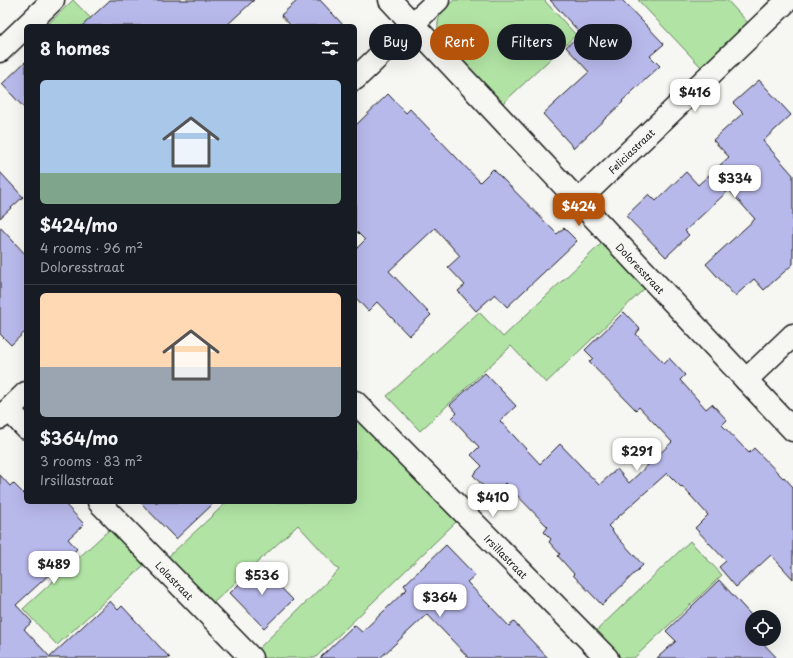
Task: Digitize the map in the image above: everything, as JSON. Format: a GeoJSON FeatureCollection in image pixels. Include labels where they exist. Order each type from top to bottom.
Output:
{"type":"FeatureCollection","features":[{"type":"Feature","properties":{"kind":"street"},"geometry":{"type":"LineString","coordinates":[[28,24],[53,0]]}},
{"type":"Feature","properties":{"kind":"street","name":"Doloresstraat"},"geometry":{"type":"LineString","coordinates":[[390,0],[412,24]]}},
{"type":"Feature","properties":{"kind":"street"},"geometry":{"type":"LineString","coordinates":[[412,24],[438,0]]}},
{"type":"Feature","properties":{"kind":"street","name":"Feliciastraat"},"geometry":{"type":"LineString","coordinates":[[578,201],[788,0]]}},
{"type":"Feature","properties":{"kind":"street"},"geometry":{"type":"LineString","coordinates":[[0,51],[24,28]]}},
{"type":"Feature","properties":{"kind":"street","name":"Doloresstraat"},"geometry":{"type":"LineString","coordinates":[[422,35],[793,430]]}},
{"type":"Feature","properties":{"kind":"street"},"geometry":{"type":"LineString","coordinates":[[357,78],[375,60]]}},
{"type":"Feature","properties":{"kind":"street"},"geometry":{"type":"LineString","coordinates":[[746,380],[793,335]]}},
{"type":"Feature","properties":{"kind":"street"},"geometry":{"type":"LineString","coordinates":[[24,395],[4,414],[24,427]]}},
{"type":"Feature","properties":{"kind":"street","name":"Irsillastraat"},"geometry":{"type":"LineString","coordinates":[[357,404],[607,658]]}},
{"type":"Feature","properties":{"kind":"street","name":"Lolastraat"},"geometry":{"type":"LineString","coordinates":[[101,504],[251,658]]}},
{"type":"Feature","properties":{"kind":"green space"},"geometry":{"type":"Polygon","coordinates":[[[73,0],[96,24],[48,24],[73,0]]]}},
{"type":"Feature","properties":{"kind":"green space"},"geometry":{"type":"Polygon","coordinates":[[[454,0],[544,0],[566,24],[497,24],[497,60],[549,60],[502,104],[462,60],[489,60],[489,24],[438,24],[440,15],[454,0]]]}},
{"type":"Feature","properties":{"kind":"green space"},"geometry":{"type":"Polygon","coordinates":[[[638,0],[727,0],[750,25],[703,69],[638,0]]]}},
{"type":"Feature","properties":{"kind":"green space"},"geometry":{"type":"Polygon","coordinates":[[[566,24],[574,33],[574,37],[566,44],[566,24]]]}},
{"type":"Feature","properties":{"kind":"green space"},"geometry":{"type":"Polygon","coordinates":[[[602,243],[645,288],[546,383],[511,346],[420,431],[387,396],[479,312],[503,337],[602,243]]]}},
{"type":"Feature","properties":{"kind":"green space"},"geometry":{"type":"Polygon","coordinates":[[[357,414],[459,519],[315,658],[263,658],[256,651],[339,570],[298,525],[212,604],[168,557],[225,504],[357,504],[357,414]]]}},
{"type":"Feature","properties":{"kind":"green space"},"geometry":{"type":"Polygon","coordinates":[[[111,528],[145,564],[57,645],[23,609],[111,528]]]}},
{"type":"Feature","properties":{"kind":"green space"},"geometry":{"type":"Polygon","coordinates":[[[690,541],[722,575],[634,658],[621,658],[596,631],[690,541]]]}},
{"type":"Feature","properties":{"kind":"building"},"geometry":{"type":"Polygon","coordinates":[[[110,0],[254,0],[228,24],[84,24],[110,0]]]}},
{"type":"Feature","properties":{"kind":"building"},"geometry":{"type":"Polygon","coordinates":[[[298,0],[320,0],[342,24],[289,24],[281,15],[298,0]]]}},
{"type":"Feature","properties":{"kind":"building"},"geometry":{"type":"Polygon","coordinates":[[[550,0],[622,0],[664,44],[650,56],[660,66],[574,148],[543,114],[589,72],[578,60],[632,60],[632,24],[574,24],[574,26],[550,0]]]}},
{"type":"Feature","properties":{"kind":"building"},"geometry":{"type":"Polygon","coordinates":[[[574,40],[574,56],[566,47],[574,40]]]}},
{"type":"Feature","properties":{"kind":"building"},"geometry":{"type":"Polygon","coordinates":[[[24,63],[24,108],[2,84],[24,63]]]}},
{"type":"Feature","properties":{"kind":"building"},"geometry":{"type":"Polygon","coordinates":[[[759,80],[791,115],[763,141],[793,175],[793,264],[764,290],[754,279],[735,296],[706,264],[755,219],[729,190],[685,231],[689,235],[666,257],[626,216],[649,194],[656,201],[686,172],[698,185],[729,157],[713,140],[743,113],[733,103],[759,80]]]}},
{"type":"Feature","properties":{"kind":"building"},"geometry":{"type":"Polygon","coordinates":[[[388,94],[406,113],[410,109],[480,182],[493,169],[557,234],[564,228],[577,241],[507,307],[495,294],[476,311],[458,291],[465,285],[448,267],[460,256],[435,228],[389,271],[431,315],[409,336],[377,302],[368,311],[357,299],[357,248],[365,240],[357,232],[357,124],[388,94]]]}},
{"type":"Feature","properties":{"kind":"building"},"geometry":{"type":"Polygon","coordinates":[[[0,172],[23,197],[0,218],[0,172]]]}},
{"type":"Feature","properties":{"kind":"building"},"geometry":{"type":"Polygon","coordinates":[[[0,227],[24,253],[24,333],[11,345],[0,334],[0,227]]]}},
{"type":"Feature","properties":{"kind":"building"},"geometry":{"type":"Polygon","coordinates":[[[624,312],[640,329],[636,334],[664,363],[669,358],[685,375],[680,380],[706,409],[712,404],[727,420],[722,425],[749,453],[754,448],[793,487],[793,579],[771,555],[736,587],[719,567],[726,561],[695,528],[708,515],[682,486],[681,487],[667,473],[608,526],[643,565],[602,605],[573,575],[574,574],[558,556],[560,554],[549,542],[551,539],[544,532],[548,527],[505,483],[492,496],[473,475],[482,466],[471,455],[479,447],[452,418],[457,413],[450,405],[485,373],[516,406],[500,421],[540,464],[560,444],[599,485],[617,469],[629,483],[672,442],[639,407],[636,410],[589,362],[593,358],[585,350],[624,312]]]}},
{"type":"Feature","properties":{"kind":"building"},"geometry":{"type":"Polygon","coordinates":[[[0,475],[10,486],[13,483],[24,494],[24,504],[65,504],[84,524],[68,539],[77,549],[16,605],[32,622],[24,629],[50,657],[110,601],[118,610],[122,606],[170,658],[0,658],[0,475]]]}},
{"type":"Feature","properties":{"kind":"building"},"geometry":{"type":"Polygon","coordinates":[[[142,504],[213,504],[176,539],[142,504]]]}},
{"type":"Feature","properties":{"kind":"building"},"geometry":{"type":"Polygon","coordinates":[[[446,545],[475,575],[467,582],[509,626],[514,622],[548,658],[469,658],[427,614],[380,658],[320,658],[354,625],[362,632],[407,589],[404,585],[446,545]]]}},
{"type":"Feature","properties":{"kind":"building"},"geometry":{"type":"Polygon","coordinates":[[[259,565],[293,600],[264,628],[230,593],[259,565]]]}},
{"type":"Feature","properties":{"kind":"building"},"geometry":{"type":"Polygon","coordinates":[[[719,580],[746,610],[745,610],[744,622],[745,646],[766,646],[777,658],[657,658],[676,641],[666,631],[719,580]]]}}]}
